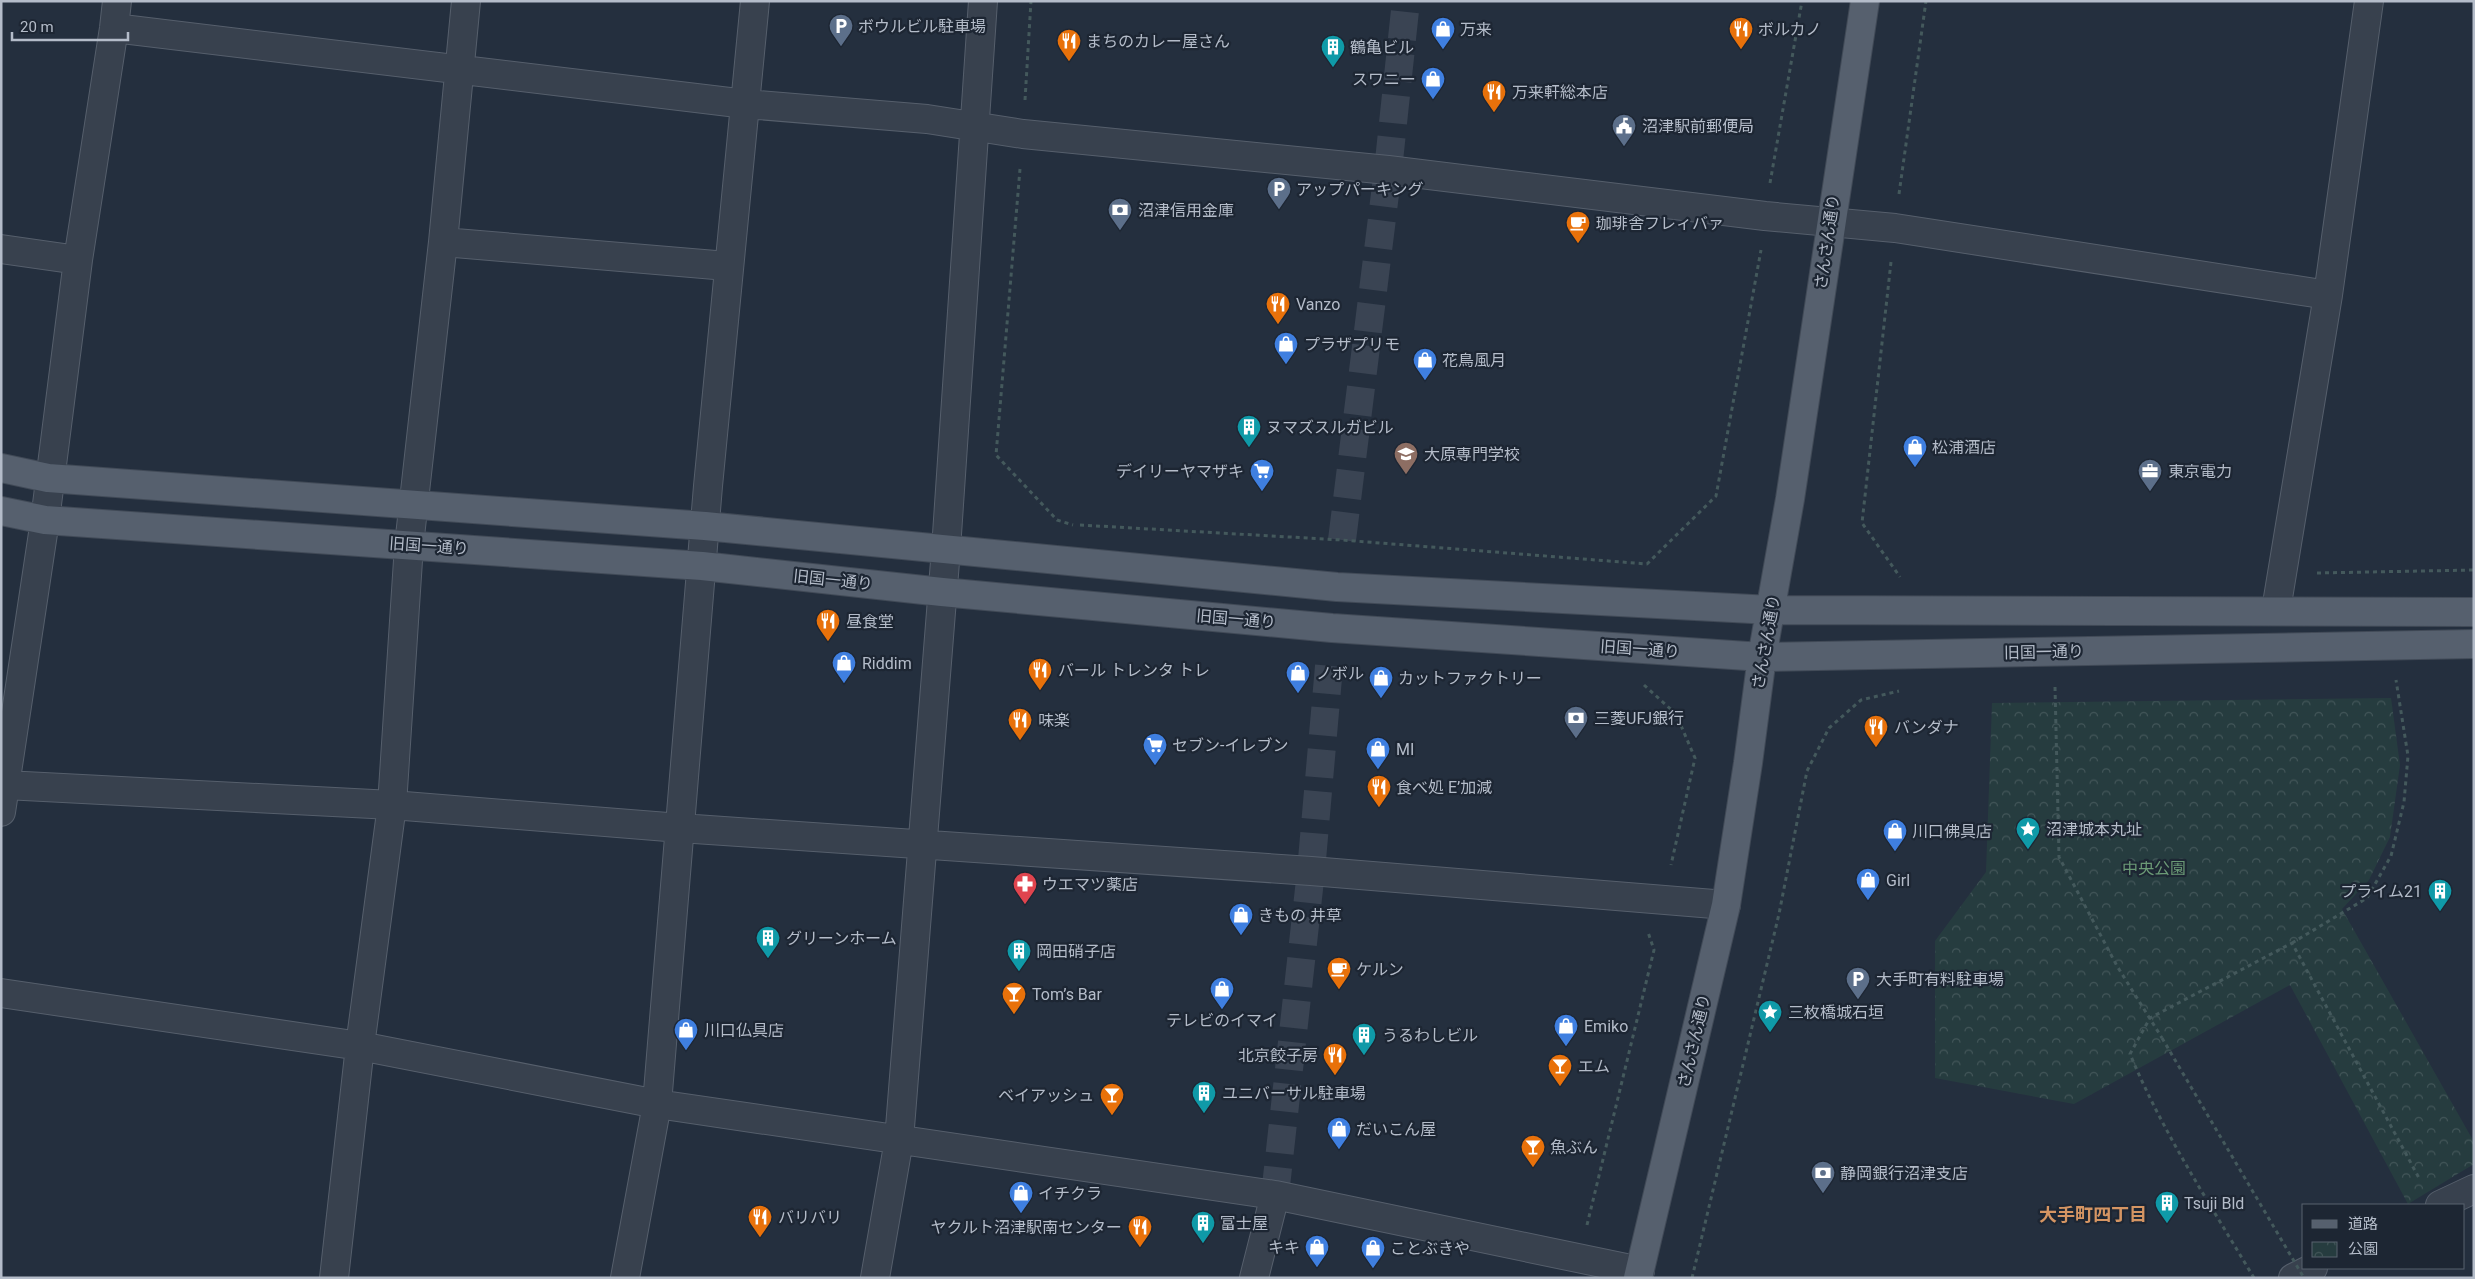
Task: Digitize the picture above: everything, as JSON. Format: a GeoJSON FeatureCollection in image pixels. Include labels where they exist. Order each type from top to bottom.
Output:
{"type":"FeatureCollection","features":[{"type":"Feature","properties":{"kind":"main road","name":"さんさん通り"},"geometry":{"type":"LineString","coordinates":[[1639,1275],[1726,905],[1762,657],[1790,499],[1864,1]]}},
{"type":"Feature","properties":{"kind":"main road"},"geometry":{"type":"LineString","coordinates":[[1,468],[48,478],[705,526],[1337,587],[1771,610],[2474,612]]}},
{"type":"Feature","properties":{"kind":"main road","name":"旧国一通り"},"geometry":{"type":"LineString","coordinates":[[1,511],[45,520],[702,566],[942,592],[1332,628],[1762,657],[2474,644]]}},
{"type":"Feature","properties":{"kind":"street"},"geometry":{"type":"LineString","coordinates":[[1,812],[45,520],[48,478],[78,260],[114,28],[116,1]]}},
{"type":"Feature","properties":{"kind":"street"},"geometry":{"type":"LineString","coordinates":[[334,1278],[360,1046],[392,805],[409,545],[443,242],[458,68],[466,1]]}},
{"type":"Feature","properties":{"kind":"street"},"geometry":{"type":"LineString","coordinates":[[625,1278],[657,1104],[727,266],[746,104],[755,1]]}},
{"type":"Feature","properties":{"kind":"street"},"geometry":{"type":"LineString","coordinates":[[875,1278],[899,1140],[946,549],[983,1]]}},
{"type":"Feature","properties":{"kind":"street"},"geometry":{"type":"LineString","coordinates":[[2276,610],[2328,294],[2369,1]]}},
{"type":"Feature","properties":{"kind":"street"},"geometry":{"type":"LineString","coordinates":[[114,28],[746,104],[927,119],[1023,134],[1388,170],[1830,223],[1895,228],[2328,294]]}},
{"type":"Feature","properties":{"kind":"street"},"geometry":{"type":"LineString","coordinates":[[443,242],[727,266]]}},
{"type":"Feature","properties":{"kind":"street"},"geometry":{"type":"LineString","coordinates":[[1,249],[78,260]]}},
{"type":"Feature","properties":{"kind":"street"},"geometry":{"type":"LineString","coordinates":[[5,785],[392,805],[680,828],[922,842],[1726,905]]}},
{"type":"Feature","properties":{"kind":"street"},"geometry":{"type":"LineString","coordinates":[[1,992],[360,1046],[657,1104],[1276,1195],[1580,1259],[1639,1275]]}},
{"type":"Feature","properties":{"kind":"street"},"geometry":{"type":"LineString","coordinates":[[2442,1204],[2474,1189]]}},
{"type":"Feature","properties":{"kind":"street"},"geometry":{"type":"LineString","coordinates":[[1254,1278],[1276,1195]]}},
{"type":"Feature","properties":{"kind":"street"},"geometry":{"type":"LineString","coordinates":[[2293,1278],[2311,1269]]}},
{"type":"Feature","properties":{"kind":"path"},"geometry":{"type":"LineString","coordinates":[[1031,1],[1023,134],[996,455],[1057,520],[1073,525],[1342,540],[1647,564],[1716,496],[1761,249]]}},
{"type":"Feature","properties":{"kind":"path"},"geometry":{"type":"LineString","coordinates":[[1769,191],[1802,1]]}},
{"type":"Feature","properties":{"kind":"path"},"geometry":{"type":"LineString","coordinates":[[1899,194],[1926,1]]}},
{"type":"Feature","properties":{"kind":"path"},"geometry":{"type":"LineString","coordinates":[[1892,258],[1862,524],[1903,581]]}},
{"type":"Feature","properties":{"kind":"path"},"geometry":{"type":"LineString","coordinates":[[2281,574],[2474,570]]}},
{"type":"Feature","properties":{"kind":"path"},"geometry":{"type":"LineString","coordinates":[[2386,679],[2406,679]]}},
{"type":"Feature","properties":{"kind":"path"},"geometry":{"type":"LineString","coordinates":[[2254,1278],[2149,1100],[2130,1054],[2150,1018],[2292,943],[2367,898],[2391,856],[2404,802],[2408,756],[2396,679]]}},
{"type":"Feature","properties":{"kind":"path"},"geometry":{"type":"LineString","coordinates":[[1643,684],[1676,714],[1695,758],[1673,864],[1667,868]]}},
{"type":"Feature","properties":{"kind":"path"},"geometry":{"type":"LineString","coordinates":[[2046,687],[2064,687]]}},
{"type":"Feature","properties":{"kind":"path"},"geometry":{"type":"LineString","coordinates":[[2055,687],[2059,857],[2117,966],[2162,1038],[2304,1278]]}},
{"type":"Feature","properties":{"kind":"path"},"geometry":{"type":"LineString","coordinates":[[1692,1278],[1779,914],[1807,771],[1829,728],[1861,700],[1904,689]]}},
{"type":"Feature","properties":{"kind":"path"},"geometry":{"type":"LineString","coordinates":[[1580,1259],[1654,950],[1648,932]]}},
{"type":"Feature","properties":{"kind":"path"},"geometry":{"type":"LineString","coordinates":[[2292,943],[2419,1179]]}},
{"type":"Feature","properties":{"kind":"green space","name":"中央公園"},"geometry":{"type":"Polygon","coordinates":[[[2391,698],[2400,765],[2390,837],[2369,880],[2342,909],[2474,1142],[2474,1164],[2408,1204],[2290,985],[2074,1104],[1935,1078],[1935,941],[1986,872],[1992,703],[2391,698]]]}},
{"type":"Feature","properties":{"kind":"tunnel"},"geometry":{"type":"LineString","coordinates":[[1342,540],[1388,170],[1406,1]]}},
{"type":"Feature","properties":{"kind":"tunnel"},"geometry":{"type":"LineString","coordinates":[[1275,1195],[1311,871],[1330,655]]}},
{"type":"Feature","properties":{"kind":"place","name":"ボウルビル駐車場"},"geometry":{"type":"Point","coordinates":[841,47]}},
{"type":"Feature","properties":{"kind":"place","name":"万来"},"geometry":{"type":"Point","coordinates":[1443,50]}},
{"type":"Feature","properties":{"kind":"place","name":"ボルカノ"},"geometry":{"type":"Point","coordinates":[1741,50]}},
{"type":"Feature","properties":{"kind":"place","name":"まちのカレー屋さん"},"geometry":{"type":"Point","coordinates":[1069,62]}},
{"type":"Feature","properties":{"kind":"place","name":"鶴亀ビル"},"geometry":{"type":"Point","coordinates":[1333,68]}},
{"type":"Feature","properties":{"kind":"place","name":"スワニー"},"geometry":{"type":"Point","coordinates":[1433,100]}},
{"type":"Feature","properties":{"kind":"place","name":"万来軒総本店"},"geometry":{"type":"Point","coordinates":[1494,113]}},
{"type":"Feature","properties":{"kind":"place","name":"沼津駅前郵便局"},"geometry":{"type":"Point","coordinates":[1624,147]}},
{"type":"Feature","properties":{"kind":"place","name":"アップパーキング"},"geometry":{"type":"Point","coordinates":[1279,210]}},
{"type":"Feature","properties":{"kind":"place","name":"沼津信用金庫"},"geometry":{"type":"Point","coordinates":[1120,231]}},
{"type":"Feature","properties":{"kind":"place","name":"珈琲舎フレィバァ"},"geometry":{"type":"Point","coordinates":[1578,244]}},
{"type":"Feature","properties":{"kind":"place","name":"Vanzo"},"geometry":{"type":"Point","coordinates":[1278,325]}},
{"type":"Feature","properties":{"kind":"place","name":"プラザプリモ"},"geometry":{"type":"Point","coordinates":[1286,365]}},
{"type":"Feature","properties":{"kind":"place","name":"花鳥風月"},"geometry":{"type":"Point","coordinates":[1425,381]}},
{"type":"Feature","properties":{"kind":"place","name":"ヌマズスルガビル"},"geometry":{"type":"Point","coordinates":[1249,448]}},
{"type":"Feature","properties":{"kind":"place","name":"松浦酒店"},"geometry":{"type":"Point","coordinates":[1915,468]}},
{"type":"Feature","properties":{"kind":"place","name":"大原専門学校"},"geometry":{"type":"Point","coordinates":[1406,475]}},
{"type":"Feature","properties":{"kind":"place","name":"デイリーヤマザキ"},"geometry":{"type":"Point","coordinates":[1262,492]}},
{"type":"Feature","properties":{"kind":"place","name":"東京電力"},"geometry":{"type":"Point","coordinates":[2150,492]}},
{"type":"Feature","properties":{"kind":"place","name":"昼食堂"},"geometry":{"type":"Point","coordinates":[828,642]}},
{"type":"Feature","properties":{"kind":"place","name":"Riddim"},"geometry":{"type":"Point","coordinates":[844,684]}},
{"type":"Feature","properties":{"kind":"place","name":"バール トレンタ トレ"},"geometry":{"type":"Point","coordinates":[1040,691]}},
{"type":"Feature","properties":{"kind":"place","name":"ノボル"},"geometry":{"type":"Point","coordinates":[1298,694]}},
{"type":"Feature","properties":{"kind":"place","name":"カットファクトリー"},"geometry":{"type":"Point","coordinates":[1381,699]}},
{"type":"Feature","properties":{"kind":"place","name":"三菱UFJ銀行"},"geometry":{"type":"Point","coordinates":[1576,739]}},
{"type":"Feature","properties":{"kind":"place","name":"味楽"},"geometry":{"type":"Point","coordinates":[1020,741]}},
{"type":"Feature","properties":{"kind":"place","name":"バンダナ"},"geometry":{"type":"Point","coordinates":[1876,748]}},
{"type":"Feature","properties":{"kind":"place","name":"セブン-イレブン"},"geometry":{"type":"Point","coordinates":[1155,766]}},
{"type":"Feature","properties":{"kind":"place","name":"MI"},"geometry":{"type":"Point","coordinates":[1378,770]}},
{"type":"Feature","properties":{"kind":"place","name":"食べ処 E’加減"},"geometry":{"type":"Point","coordinates":[1379,808]}},
{"type":"Feature","properties":{"kind":"place","name":"沼津城本丸址"},"geometry":{"type":"Point","coordinates":[2028,850]}},
{"type":"Feature","properties":{"kind":"place","name":"川口佛具店"},"geometry":{"type":"Point","coordinates":[1895,852]}},
{"type":"Feature","properties":{"kind":"place","name":"Girl"},"geometry":{"type":"Point","coordinates":[1868,901]}},
{"type":"Feature","properties":{"kind":"place","name":"ウエマツ薬店"},"geometry":{"type":"Point","coordinates":[1025,905]}},
{"type":"Feature","properties":{"kind":"place","name":"プライム21"},"geometry":{"type":"Point","coordinates":[2440,912]}},
{"type":"Feature","properties":{"kind":"place","name":"きもの 井草"},"geometry":{"type":"Point","coordinates":[1241,936]}},
{"type":"Feature","properties":{"kind":"place","name":"グリーンホーム"},"geometry":{"type":"Point","coordinates":[768,959]}},
{"type":"Feature","properties":{"kind":"place","name":"岡田硝子店"},"geometry":{"type":"Point","coordinates":[1019,972]}},
{"type":"Feature","properties":{"kind":"place","name":"ケルン"},"geometry":{"type":"Point","coordinates":[1339,990]}},
{"type":"Feature","properties":{"kind":"place","name":"大手町有料駐車場"},"geometry":{"type":"Point","coordinates":[1858,1000]}},
{"type":"Feature","properties":{"kind":"place","name":"テレビのイマイ"},"geometry":{"type":"Point","coordinates":[1222,1010]}},
{"type":"Feature","properties":{"kind":"place","name":"Tom’s Bar"},"geometry":{"type":"Point","coordinates":[1014,1015]}},
{"type":"Feature","properties":{"kind":"place","name":"三枚橋城石垣"},"geometry":{"type":"Point","coordinates":[1770,1033]}},
{"type":"Feature","properties":{"kind":"place","name":"Emiko"},"geometry":{"type":"Point","coordinates":[1566,1047]}},
{"type":"Feature","properties":{"kind":"place","name":"川口仏具店"},"geometry":{"type":"Point","coordinates":[686,1051]}},
{"type":"Feature","properties":{"kind":"place","name":"うるわしビル"},"geometry":{"type":"Point","coordinates":[1364,1056]}},
{"type":"Feature","properties":{"kind":"place","name":"北京餃子房"},"geometry":{"type":"Point","coordinates":[1335,1076]}},
{"type":"Feature","properties":{"kind":"place","name":"エム"},"geometry":{"type":"Point","coordinates":[1560,1087]}},
{"type":"Feature","properties":{"kind":"place","name":"ユニバーサル駐車場"},"geometry":{"type":"Point","coordinates":[1204,1114]}},
{"type":"Feature","properties":{"kind":"place","name":"ベイアッシュ"},"geometry":{"type":"Point","coordinates":[1112,1116]}},
{"type":"Feature","properties":{"kind":"place","name":"だいこん屋"},"geometry":{"type":"Point","coordinates":[1339,1150]}},
{"type":"Feature","properties":{"kind":"place","name":"魚ぶん"},"geometry":{"type":"Point","coordinates":[1533,1168]}},
{"type":"Feature","properties":{"kind":"place","name":"静岡銀行沼津支店"},"geometry":{"type":"Point","coordinates":[1823,1194]}},
{"type":"Feature","properties":{"kind":"place","name":"イチクラ"},"geometry":{"type":"Point","coordinates":[1021,1214]}},
{"type":"Feature","properties":{"kind":"place","name":"Tsuji Bld"},"geometry":{"type":"Point","coordinates":[2167,1224]}},
{"type":"Feature","properties":{"kind":"place","name":"バリバリ"},"geometry":{"type":"Point","coordinates":[760,1238]}},
{"type":"Feature","properties":{"kind":"place","name":"富士屋"},"geometry":{"type":"Point","coordinates":[1203,1244]}},
{"type":"Feature","properties":{"kind":"place","name":"ヤクルト沼津駅南センター"},"geometry":{"type":"Point","coordinates":[1140,1248]}},
{"type":"Feature","properties":{"kind":"place","name":"キキ"},"geometry":{"type":"Point","coordinates":[1317,1268]}},
{"type":"Feature","properties":{"kind":"place","name":"ことぶきや"},"geometry":{"type":"Point","coordinates":[1373,1269]}},
{"type":"Feature","properties":{"kind":"district","name":"大手町四丁目"},"geometry":{"type":"Point","coordinates":[2093,1214]}}]}
